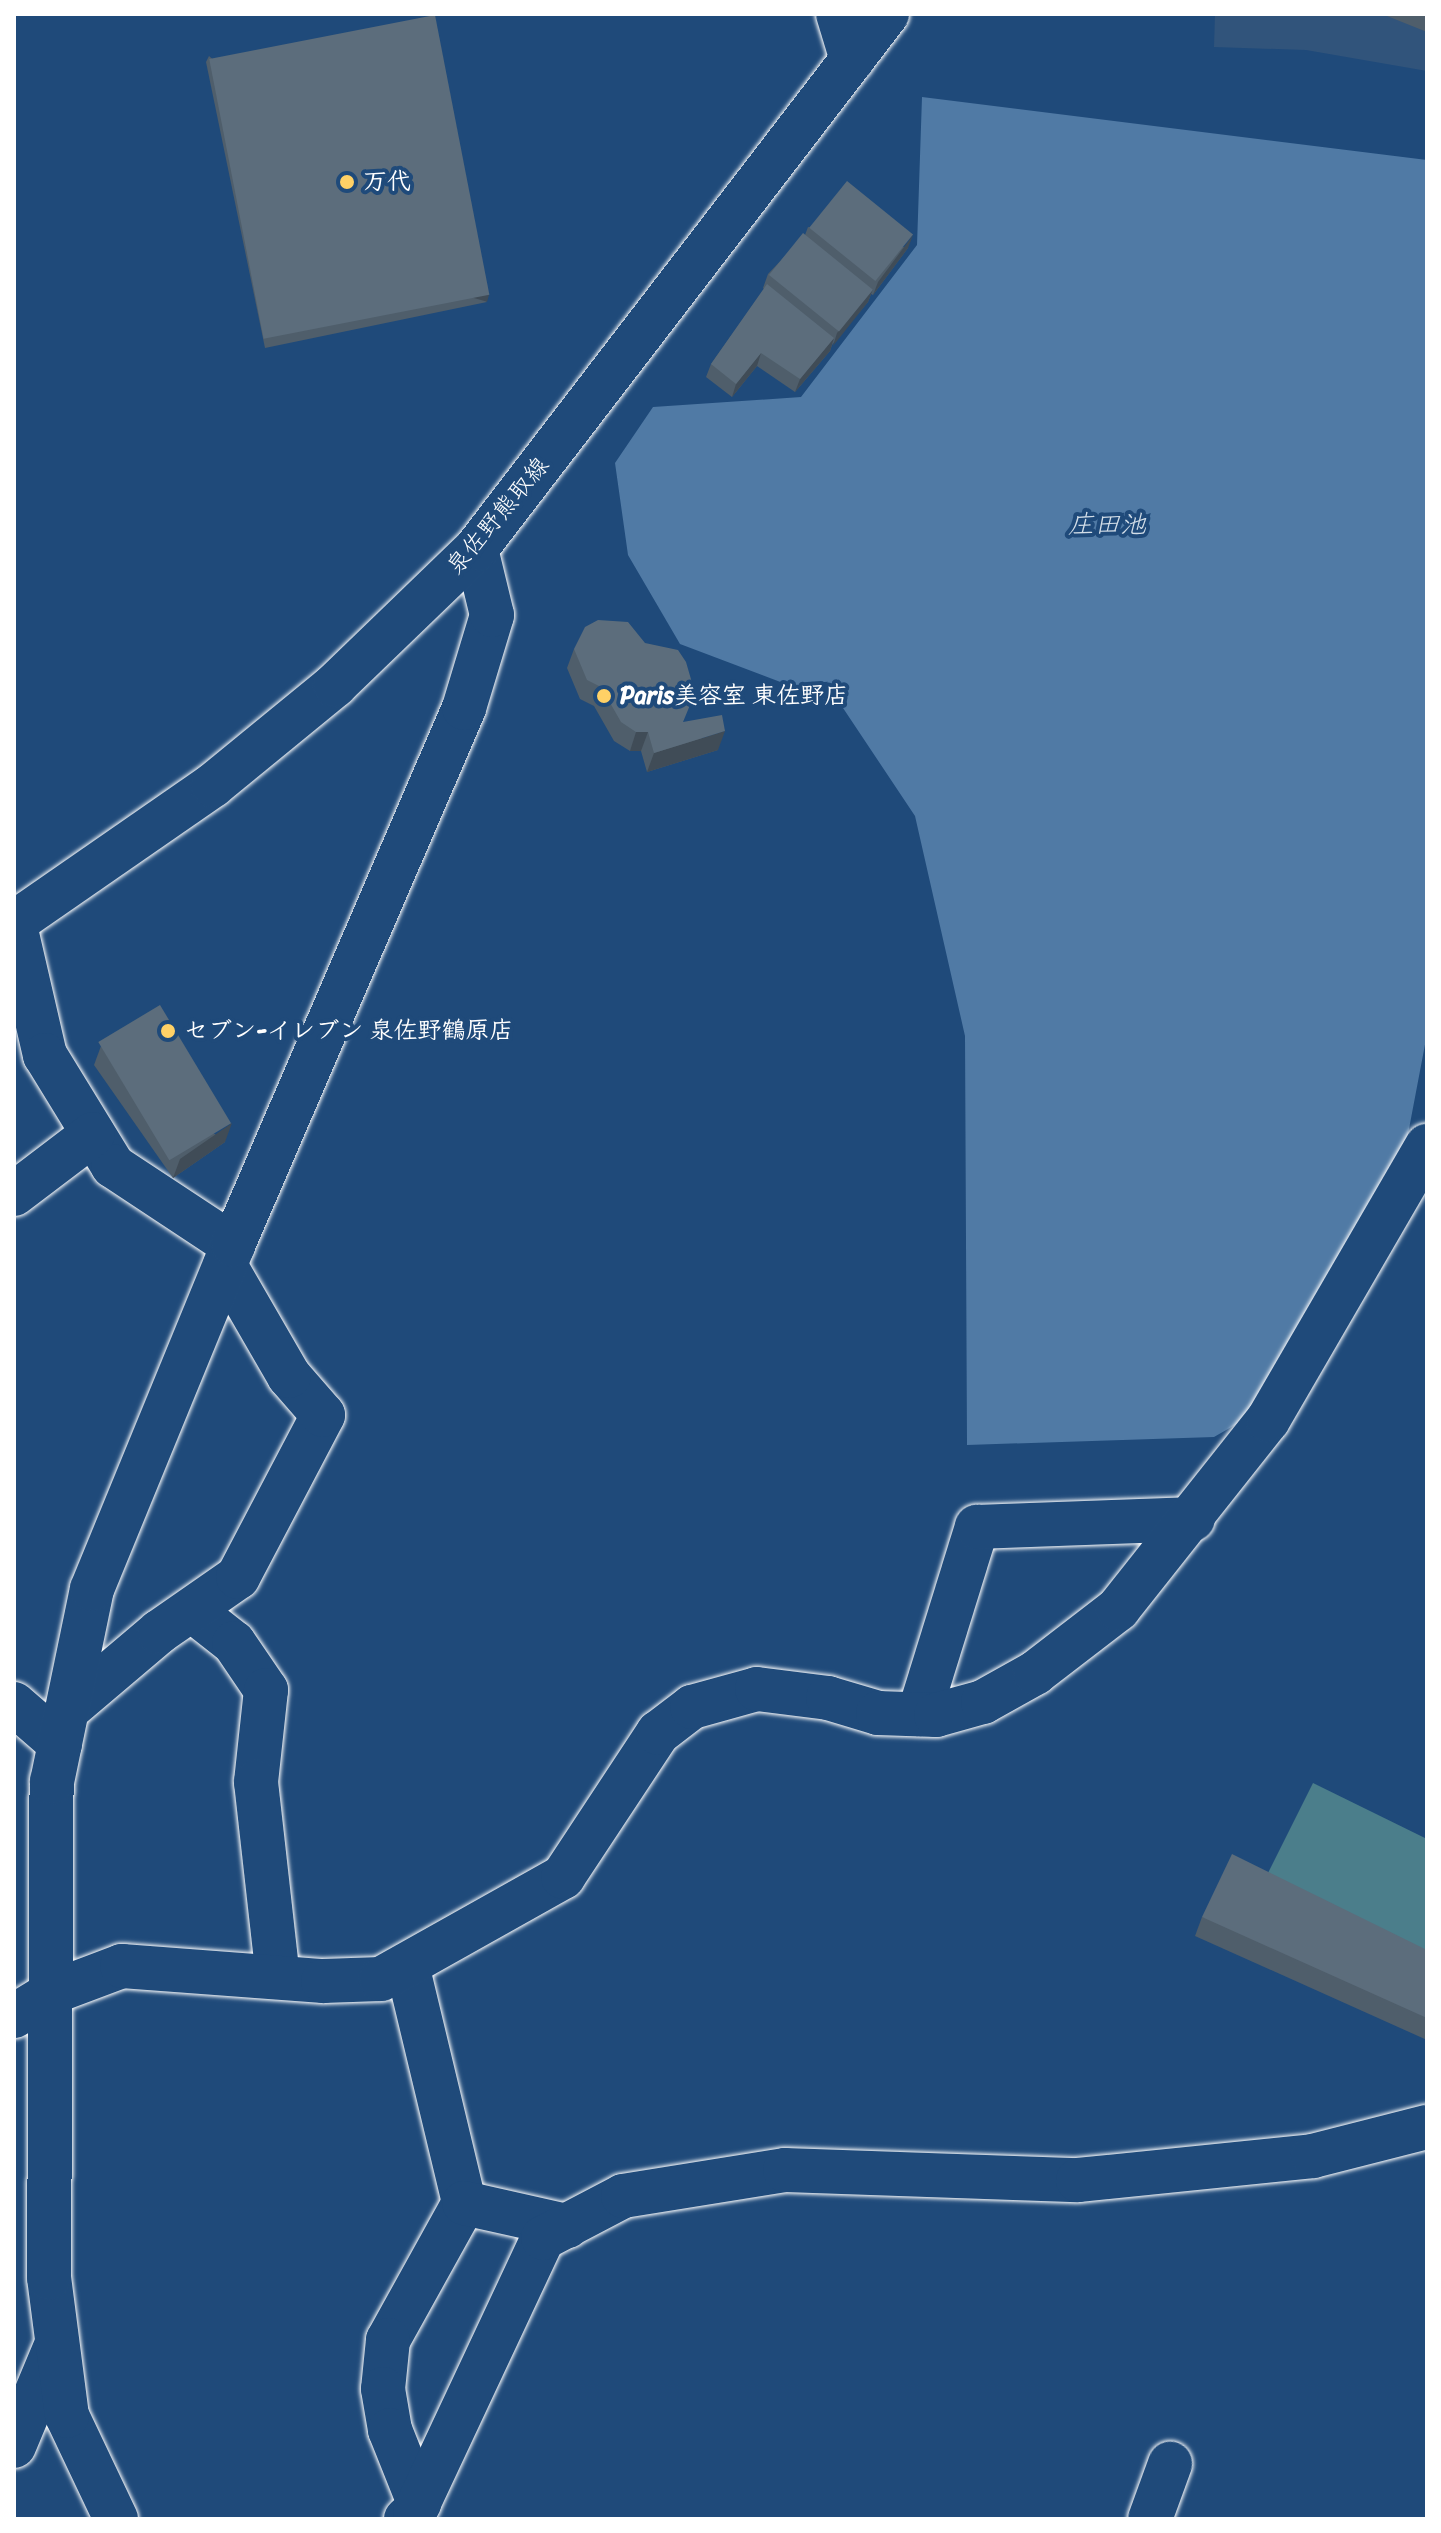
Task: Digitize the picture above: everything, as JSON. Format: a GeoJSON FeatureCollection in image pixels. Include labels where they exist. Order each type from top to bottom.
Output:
{"type":"FeatureCollection","features":[{"type":"Feature","properties":{"kind":"street"},"geometry":{"type":"LineString","coordinates":[[838,14],[852,60]]}},
{"type":"Feature","properties":{"kind":"street","name":"泉佐野熊取線"},"geometry":{"type":"LineString","coordinates":[[15,922],[213,785],[335,685],[476,549],[887,14]]}},
{"type":"Feature","properties":{"kind":"street"},"geometry":{"type":"LineString","coordinates":[[116,2519],[67,2416],[55,2348],[49,2278],[52,1782],[92,1589],[229,1255],[464,708],[492,615],[476,549]]}},
{"type":"Feature","properties":{"kind":"street"},"geometry":{"type":"LineString","coordinates":[[15,922],[45,1055],[93,1134],[113,1166],[229,1255],[289,1376],[323,1415],[238,1577],[192,1610],[64,1727]]}},
{"type":"Feature","properties":{"kind":"street"},"geometry":{"type":"LineString","coordinates":[[14,1194],[93,1134]]}},
{"type":"Feature","properties":{"kind":"street"},"geometry":{"type":"LineString","coordinates":[[14,2016],[53,1992],[122,1966],[278,1977],[381,1979],[563,1877],[658,1733],[692,1707],[757,1689],[828,1698],[878,1713],[936,1715],[983,1702],[1035,1673],[1118,1609],[1193,1519],[1268,1420],[1427,1146]]}},
{"type":"Feature","properties":{"kind":"street"},"geometry":{"type":"LineString","coordinates":[[919,1714],[977,1527],[1193,1519]]}},
{"type":"Feature","properties":{"kind":"street"},"geometry":{"type":"LineString","coordinates":[[192,1610],[234,1643],[266,1690],[256,1782],[278,1977]]}},
{"type":"Feature","properties":{"kind":"street"},"geometry":{"type":"LineString","coordinates":[[14,1704],[64,1727]]}},
{"type":"Feature","properties":{"kind":"street"},"geometry":{"type":"LineString","coordinates":[[407,1965],[464,2203],[388,2340],[383,2389],[390,2430],[412,2511]]}},
{"type":"Feature","properties":{"kind":"street"},"geometry":{"type":"LineString","coordinates":[[412,2511],[543,2238],[623,2196],[785,2170],[1078,2180],[1313,2156],[1427,2127]]}},
{"type":"Feature","properties":{"kind":"street"},"geometry":{"type":"LineString","coordinates":[[464,2203],[567,2226]]}},
{"type":"Feature","properties":{"kind":"street"},"geometry":{"type":"LineString","coordinates":[[14,2446],[55,2348]]}},
{"type":"Feature","properties":{"kind":"street"},"geometry":{"type":"LineString","coordinates":[[1150,2519],[1170,2464]]}},
{"type":"Feature","properties":{"kind":"shaded area"},"geometry":{"type":"Polygon","coordinates":[[[1215,14],[1427,14],[1427,71],[1306,50],[1214,47],[1215,14]]]}},
{"type":"Feature","properties":{"kind":"green space"},"geometry":{"type":"Polygon","coordinates":[[[1313,1783],[1427,1839],[1427,1965],[1267,1875],[1313,1783]]]}},
{"type":"Feature","properties":{"kind":"water","name":"庄田池"},"geometry":{"type":"Polygon","coordinates":[[[922,97],[1427,160],[1427,1034],[1401,1171],[1256,1413],[1214,1437],[967,1445],[965,1036],[915,816],[841,705],[680,644],[628,555],[615,463],[653,407],[801,397],[917,245],[922,97]]]}},
{"type":"Feature","properties":{"kind":"building","name":"万代"},"geometry":{"type":"Polygon","coordinates":[[[435,15],[489,295],[264,339],[209,59],[435,15]]]}},
{"type":"Feature","properties":{"kind":"building"},"geometry":{"type":"Polygon","coordinates":[[[847,181],[913,234],[875,281],[809,228],[847,181]]]}},
{"type":"Feature","properties":{"kind":"building"},"geometry":{"type":"Polygon","coordinates":[[[803,233],[873,290],[839,332],[769,275],[803,233]]]}},
{"type":"Feature","properties":{"kind":"building"},"geometry":{"type":"Polygon","coordinates":[[[767,284],[834,338],[800,379],[761,353],[736,384],[711,364],[767,284]]]}},
{"type":"Feature","properties":{"kind":"building"},"geometry":{"type":"Polygon","coordinates":[[[598,620],[628,622],[645,643],[678,650],[686,662],[695,693],[683,722],[722,715],[725,731],[654,753],[648,732],[636,732],[621,722],[601,687],[587,680],[574,649],[585,627],[598,620]]]}},
{"type":"Feature","properties":{"kind":"building"},"geometry":{"type":"Polygon","coordinates":[[[160,1005],[231,1123],[169,1160],[98,1042],[160,1005]]]}},
{"type":"Feature","properties":{"kind":"building"},"geometry":{"type":"Polygon","coordinates":[[[1232,1854],[1427,1950],[1427,2018],[1202,1917],[1232,1854]]]}},
{"type":"Feature","properties":{"kind":"place","name":"万代"},"geometry":{"type":"Point","coordinates":[347,182]}},
{"type":"Feature","properties":{"kind":"place","name":"Paris美容室 東佐野店"},"geometry":{"type":"Point","coordinates":[604,696]}},
{"type":"Feature","properties":{"kind":"place","name":"セブン-イレブン 泉佐野鶴原店"},"geometry":{"type":"Point","coordinates":[168,1031]}}]}
